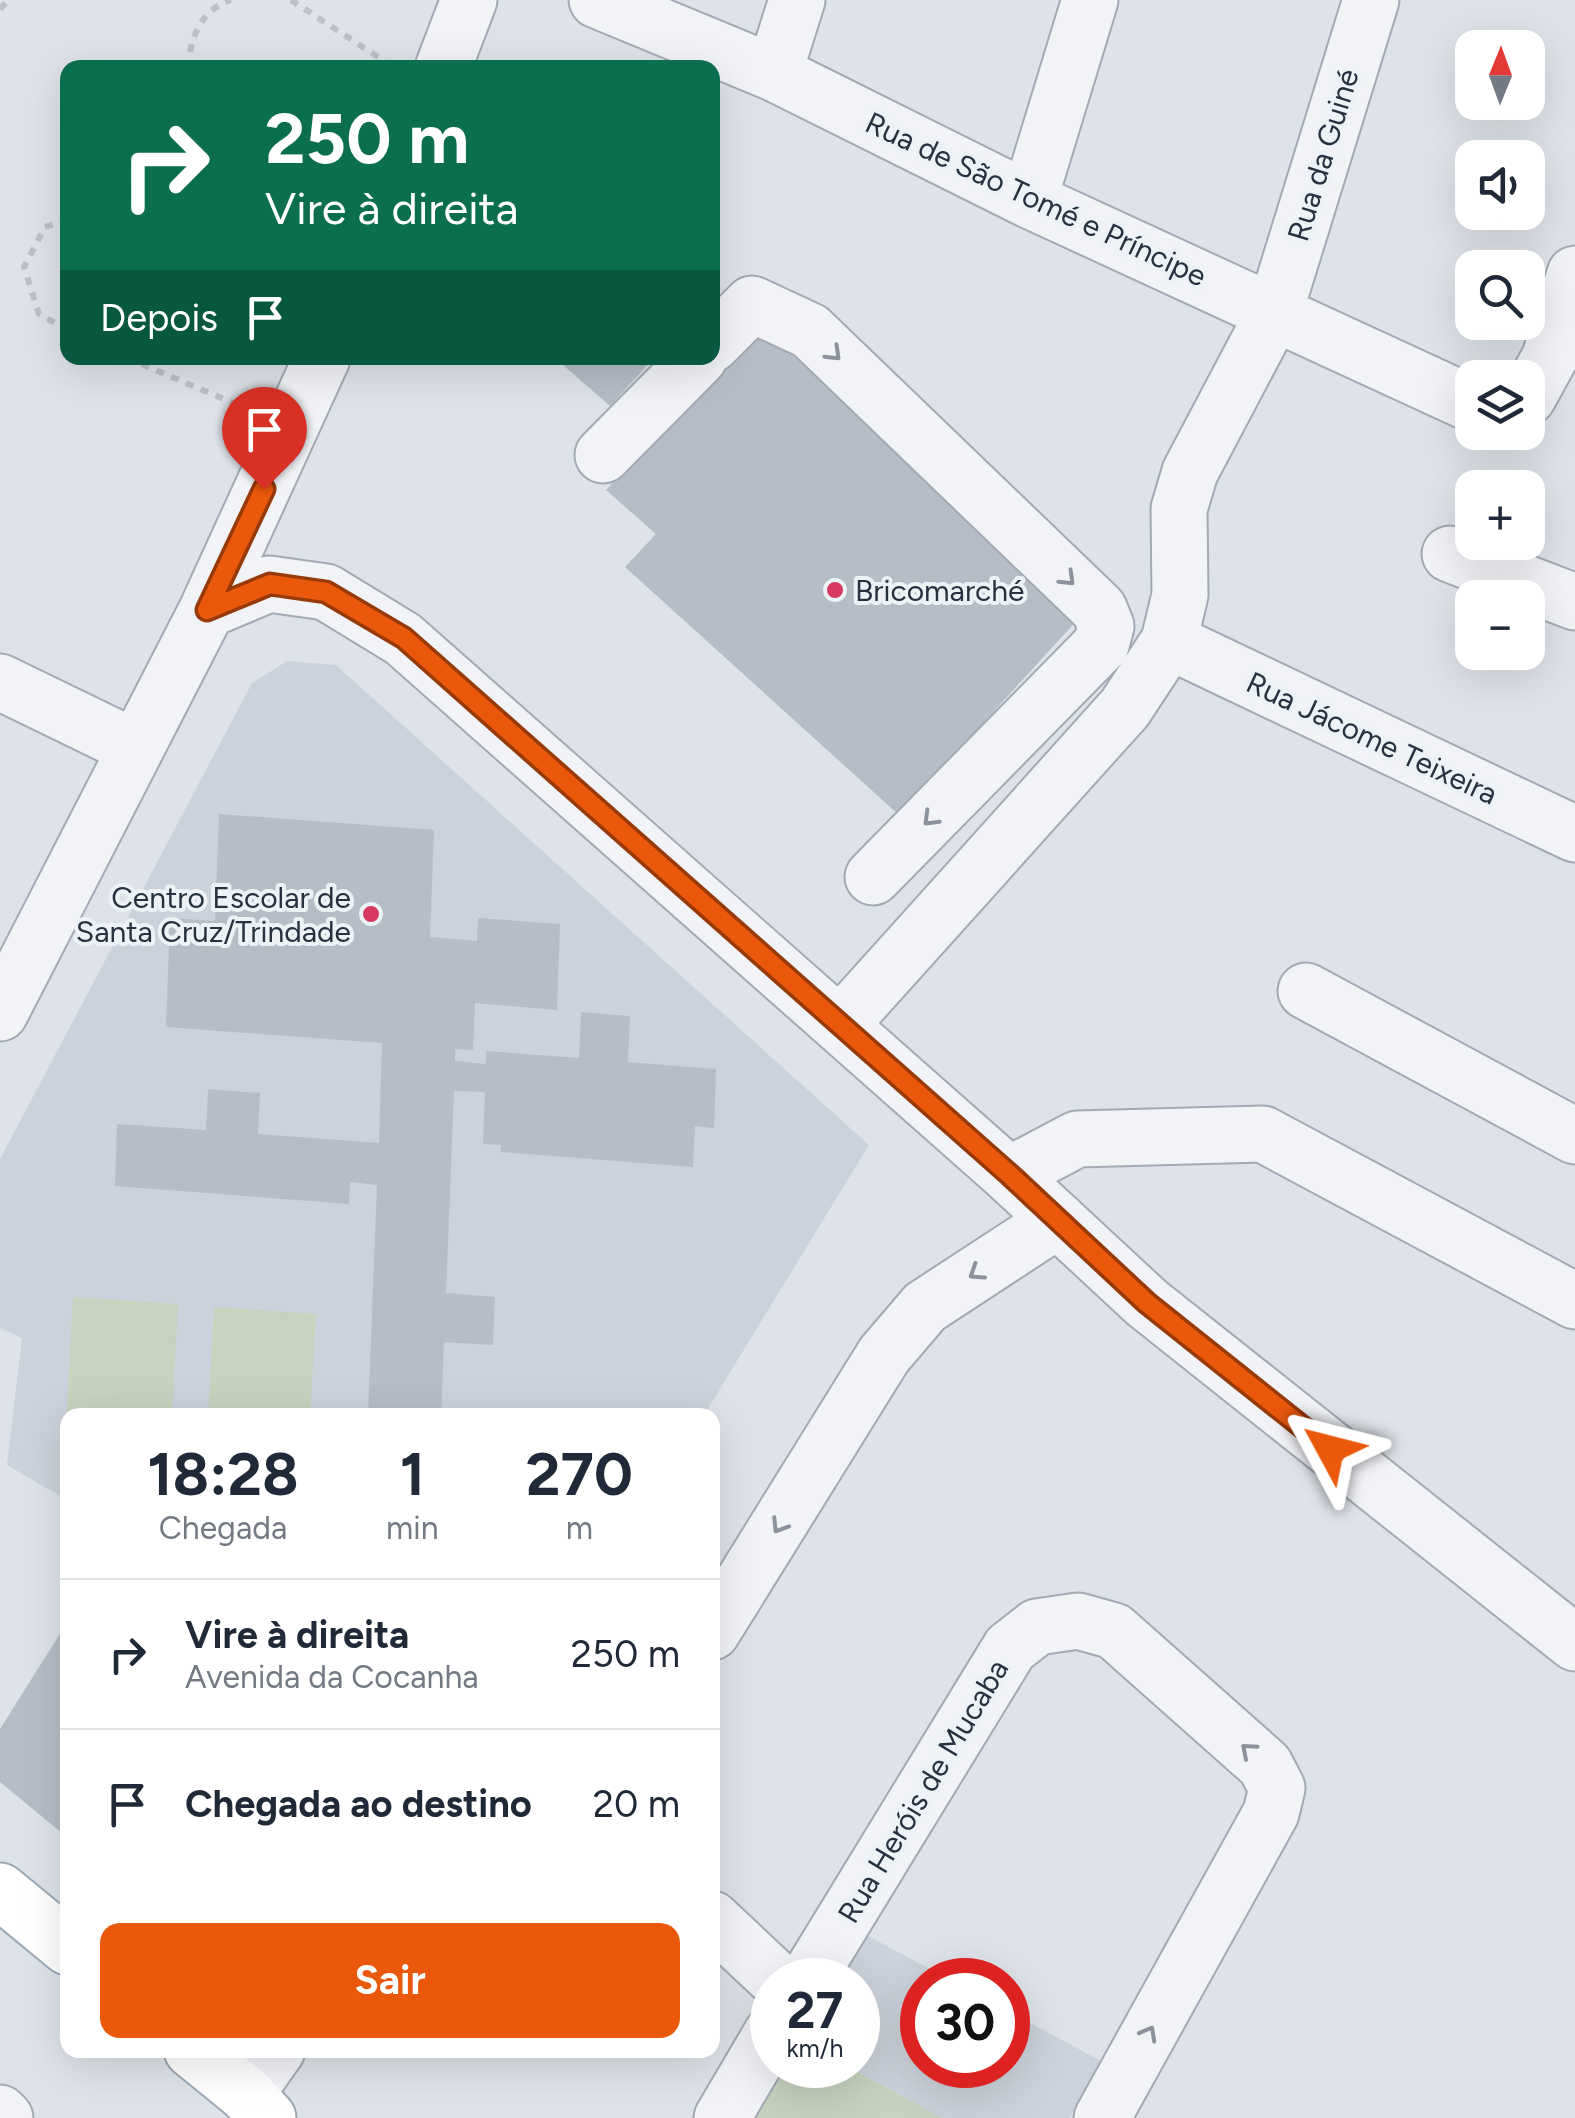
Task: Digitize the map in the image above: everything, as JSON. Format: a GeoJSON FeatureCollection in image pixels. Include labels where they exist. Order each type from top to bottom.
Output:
{"type":"FeatureCollection","features":[{"type":"Feature","properties":{"kind":"main road"},"geometry":{"type":"LineString","coordinates":[[0,1891],[60,1940]]}},
{"type":"Feature","properties":{"kind":"main road"},"geometry":{"type":"LineString","coordinates":[[201,2058],[257,2106]]}},
{"type":"Feature","properties":{"kind":"street"},"geometry":{"type":"LineString","coordinates":[[446,60],[468,0]]}},
{"type":"Feature","properties":{"kind":"street","name":"Rua de São Tomé e Príncipe"},"geometry":{"type":"LineString","coordinates":[[597,0],[774,73],[1029,200],[1455,396]]}},
{"type":"Feature","properties":{"kind":"street"},"geometry":{"type":"LineString","coordinates":[[774,73],[797,0]]}},
{"type":"Feature","properties":{"kind":"street"},"geometry":{"type":"LineString","coordinates":[[1029,200],[1090,0]]}},
{"type":"Feature","properties":{"kind":"street","name":"Rua da Guiné"},"geometry":{"type":"LineString","coordinates":[[1169,641],[1180,595],[1179,509],[1190,472],[1275,311],[1371,0]]}},
{"type":"Feature","properties":{"kind":"street"},"geometry":{"type":"LineString","coordinates":[[1545,365],[1575,274]]}},
{"type":"Feature","properties":{"kind":"street"},"geometry":{"type":"LineString","coordinates":[[720,336],[752,304],[810,331],[1099,609],[1106,626],[1101,645],[874,877]]}},
{"type":"Feature","properties":{"kind":"street"},"geometry":{"type":"LineString","coordinates":[[0,1012],[207,610],[319,365]]}},
{"type":"Feature","properties":{"kind":"street"},"geometry":{"type":"LineString","coordinates":[[603,455],[692,365]]}},
{"type":"Feature","properties":{"kind":"street"},"geometry":{"type":"LineString","coordinates":[[1450,554],[1575,602]]}},
{"type":"Feature","properties":{"kind":"street"},"geometry":{"type":"LineString","coordinates":[[207,610],[270,584],[326,592],[404,638],[1010,1175],[1147,1303],[1575,1643]]}},
{"type":"Feature","properties":{"kind":"street"},"geometry":{"type":"LineString","coordinates":[[840,1026],[1125,708],[1169,641]]}},
{"type":"Feature","properties":{"kind":"street","name":"Rua Jácome Teixeira"},"geometry":{"type":"LineString","coordinates":[[1169,641],[1575,834]]}},
{"type":"Feature","properties":{"kind":"street"},"geometry":{"type":"LineString","coordinates":[[0,682],[136,748]]}},
{"type":"Feature","properties":{"kind":"street"},"geometry":{"type":"LineString","coordinates":[[1306,992],[1575,1136]]}},
{"type":"Feature","properties":{"kind":"street"},"geometry":{"type":"LineString","coordinates":[[1010,1175],[1076,1139],[1262,1134],[1575,1302]]}},
{"type":"Feature","properties":{"kind":"street"},"geometry":{"type":"LineString","coordinates":[[720,1619],[894,1343],[925,1307],[1058,1220]]}},
{"type":"Feature","properties":{"kind":"street","name":"Rua Heróis de Mucaba"},"geometry":{"type":"LineString","coordinates":[[820,1958],[1010,1648],[1037,1627],[1078,1622],[1114,1631],[1265,1765],[1277,1788],[1270,1814],[1102,2118]]}},
{"type":"Feature","properties":{"kind":"street"},"geometry":{"type":"LineString","coordinates":[[720,1927],[754,1958]]}},
{"type":"Feature","properties":{"kind":"street"},"geometry":{"type":"LineString","coordinates":[[257,2106],[274,2058]]}},
{"type":"Feature","properties":{"kind":"street"},"geometry":{"type":"LineString","coordinates":[[722,2118],[750,2070]]}},
{"type":"Feature","properties":{"kind":"path"},"geometry":{"type":"LineString","coordinates":[[0,9],[9,0]]}},
{"type":"Feature","properties":{"kind":"path"},"geometry":{"type":"LineString","coordinates":[[189,60],[190,40],[216,4],[231,0]]}},
{"type":"Feature","properties":{"kind":"path"},"geometry":{"type":"LineString","coordinates":[[291,0],[384,60]]}},
{"type":"Feature","properties":{"kind":"path"},"geometry":{"type":"LineString","coordinates":[[60,222],[44,227],[24,267],[39,314],[60,326]]}},
{"type":"Feature","properties":{"kind":"path"},"geometry":{"type":"LineString","coordinates":[[144,365],[292,428]]}},
{"type":"Feature","properties":{"kind":"shaded area","name":"Centro Escolar de Santa Cruz/Trindade"},"geometry":{"type":"Polygon","coordinates":[[[287,661],[336,665],[869,1145],[708,1408],[60,1408],[60,1496],[7,1465],[22,1338],[0,1328],[0,1159],[252,683],[287,661]]]}},
{"type":"Feature","properties":{"kind":"shaded area"},"geometry":{"type":"Polygon","coordinates":[[[857,1930],[909,1958],[900,1958],[900,2088],[1030,2088],[1030,2023],[1103,2062],[1069,2118],[942,2118],[880,2084],[880,1958],[840,1958],[857,1930]]]}},
{"type":"Feature","properties":{"kind":"green space"},"geometry":{"type":"Polygon","coordinates":[[[73,1297],[178,1304],[172,1408],[67,1408],[73,1297]]]}},
{"type":"Feature","properties":{"kind":"green space"},"geometry":{"type":"Polygon","coordinates":[[[214,1307],[316,1314],[310,1408],[208,1408],[214,1307]]]}},
{"type":"Feature","properties":{"kind":"green space"},"geometry":{"type":"Polygon","coordinates":[[[880,2084],[942,2118],[741,2118],[759,2088],[880,2088],[880,2084]]]}},
{"type":"Feature","properties":{"kind":"building"},"geometry":{"type":"Polygon","coordinates":[[[758,324],[1081,616],[899,815],[625,567],[656,534],[606,490],[758,324]]]}},
{"type":"Feature","properties":{"kind":"building"},"geometry":{"type":"Polygon","coordinates":[[[563,365],[648,365],[610,406],[563,365]]]}},
{"type":"Feature","properties":{"kind":"building"},"geometry":{"type":"Polygon","coordinates":[[[219,814],[434,830],[430,937],[477,941],[478,918],[560,924],[557,1010],[475,1003],[473,1050],[455,1049],[455,1061],[486,1064],[486,1051],[579,1058],[581,1012],[630,1016],[628,1062],[716,1069],[714,1128],[695,1126],[693,1167],[501,1152],[501,1145],[483,1144],[485,1092],[454,1091],[446,1293],[495,1297],[493,1345],[444,1342],[441,1408],[368,1408],[377,1185],[350,1182],[349,1204],[115,1186],[117,1124],[206,1130],[208,1089],[260,1093],[258,1134],[379,1143],[382,1043],[166,1027],[170,918],[215,921],[219,814]]]}},
{"type":"Feature","properties":{"kind":"building"},"geometry":{"type":"Polygon","coordinates":[[[60,1634],[60,1831],[0,1782],[0,1729],[60,1634]]]}},
{"type":"Feature","properties":{"kind":"place","name":"Bricomarché"},"geometry":{"type":"Point","coordinates":[835,590]}},
{"type":"Feature","properties":{"kind":"place","name":"Centro Escolar de Santa Cruz/Trindade"},"geometry":{"type":"Point","coordinates":[371,914]}},
{"type":"Feature","properties":{"kind":"route"},"geometry":{"type":"LineString","coordinates":[[264,489],[207,610],[270,584],[326,592],[404,638],[1010,1175],[1147,1303],[1330,1449]]}}]}
